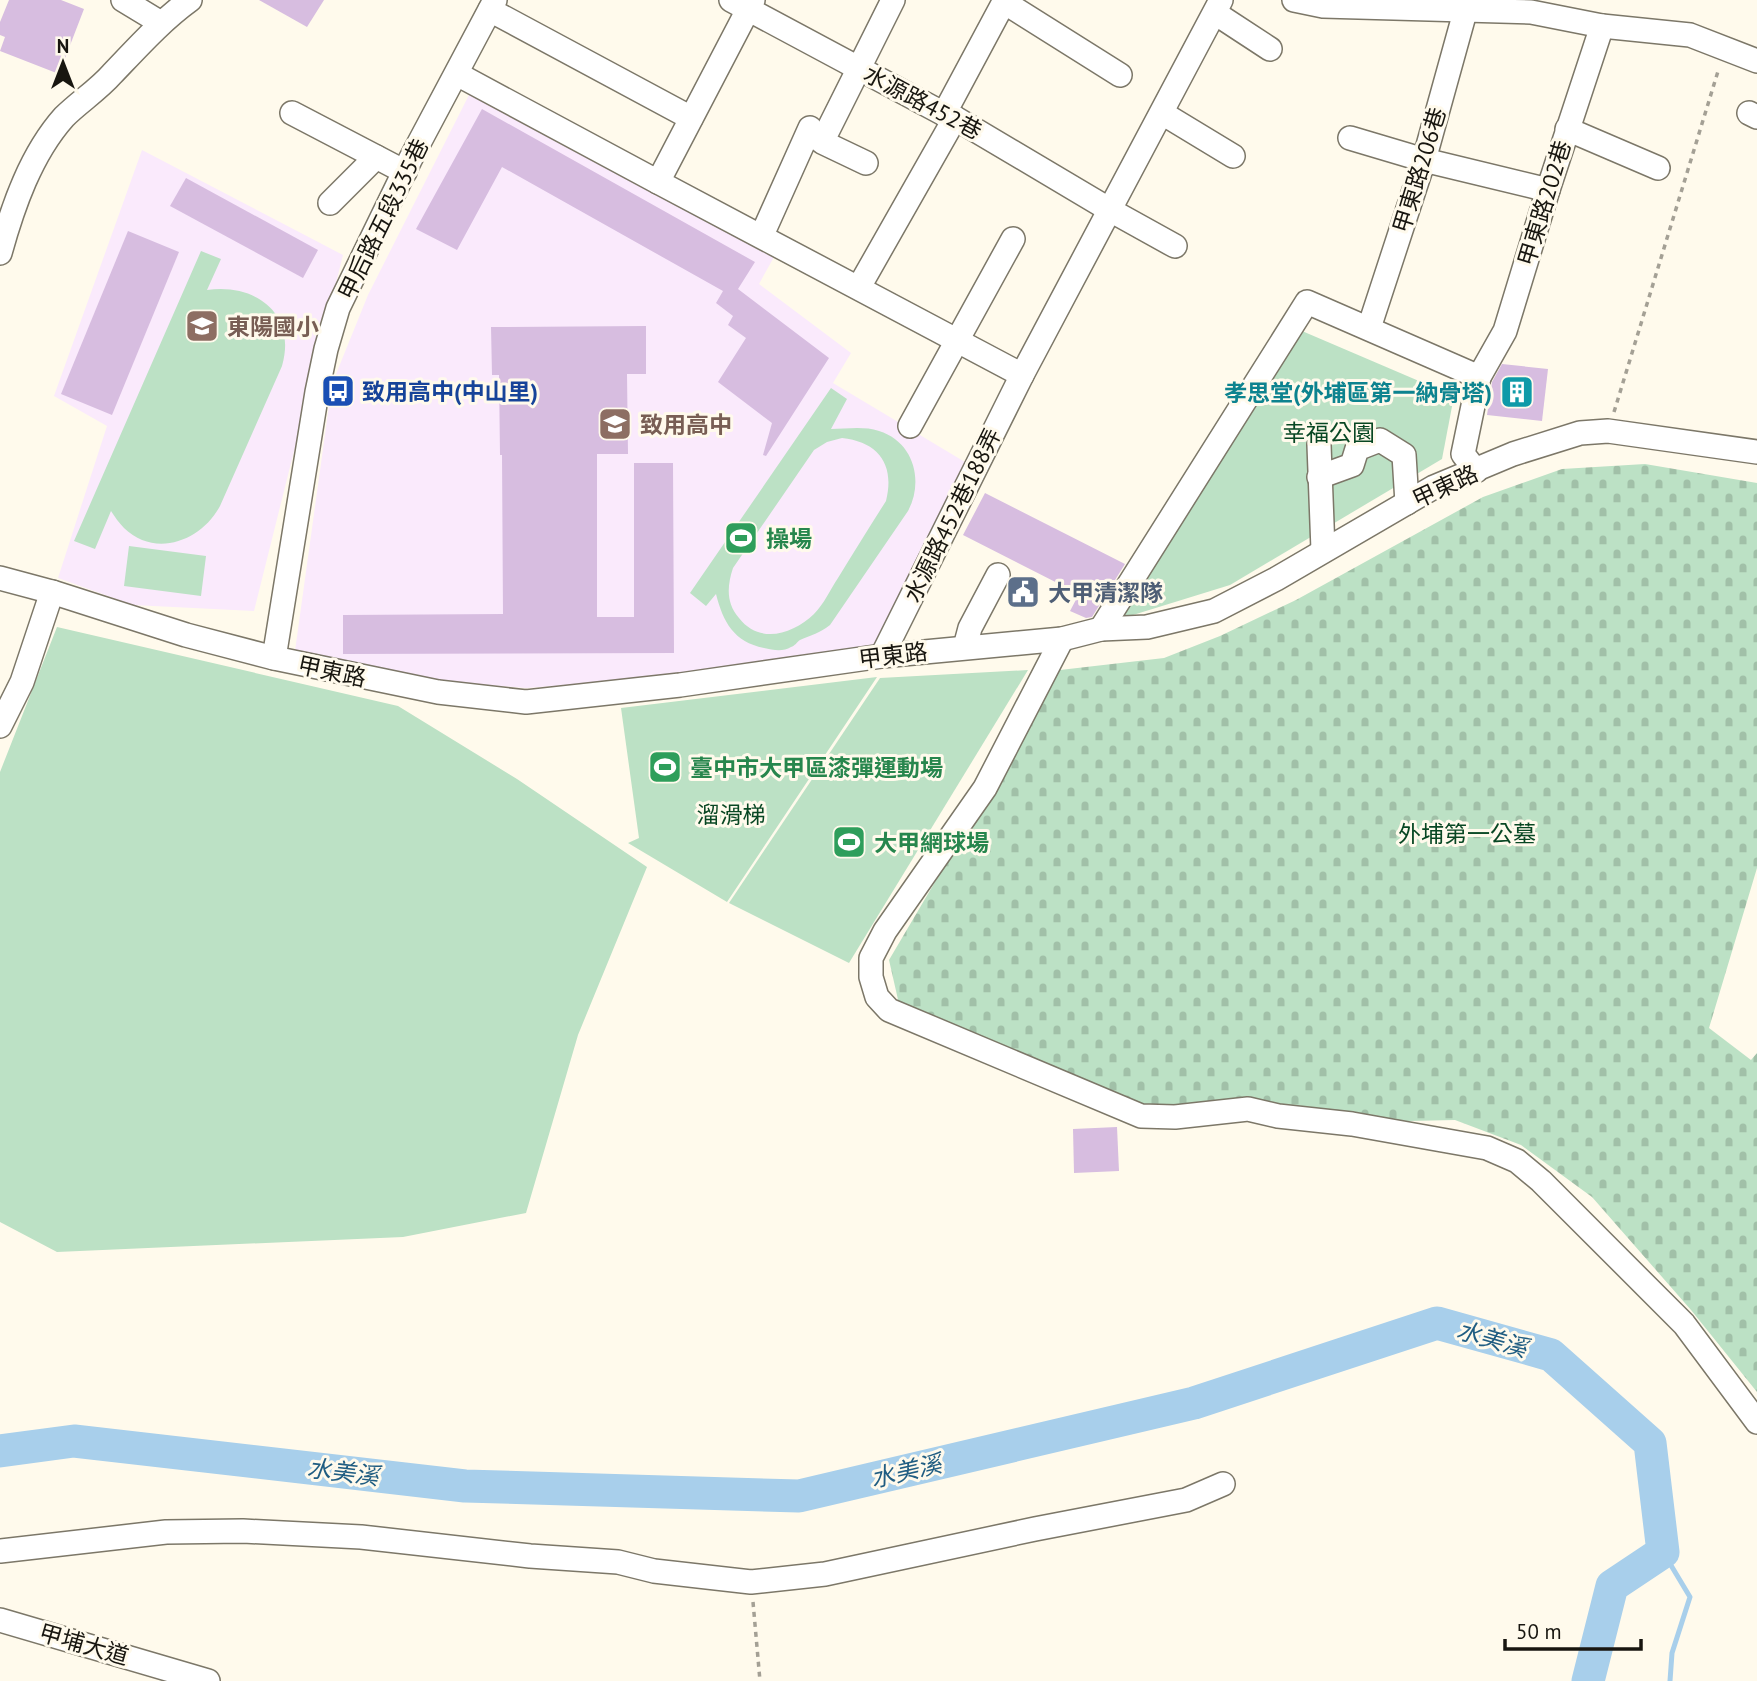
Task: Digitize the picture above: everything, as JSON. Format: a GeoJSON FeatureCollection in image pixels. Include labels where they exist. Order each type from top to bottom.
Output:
{"type":"FeatureCollection","features":[{"type":"Feature","properties":{"kind":"street"},"geometry":{"type":"LineString","coordinates":[[123,0],[161,23]]}},
{"type":"Feature","properties":{"kind":"street"},"geometry":{"type":"LineString","coordinates":[[0,253],[8,225],[40,150],[65,117],[104,82],[161,23],[190,0]]}},
{"type":"Feature","properties":{"kind":"street"},"geometry":{"type":"LineString","coordinates":[[866,163],[822,142],[893,0]]}},
{"type":"Feature","properties":{"kind":"street"},"geometry":{"type":"LineString","coordinates":[[1294,0],[1323,6],[1465,12],[1533,6],[1602,26],[1690,35],[1757,61]]}},
{"type":"Feature","properties":{"kind":"street"},"geometry":{"type":"LineString","coordinates":[[859,288],[950,116],[1004,1],[1120,75]]}},
{"type":"Feature","properties":{"kind":"street"},"geometry":{"type":"LineString","coordinates":[[658,182],[744,3]]}},
{"type":"Feature","properties":{"kind":"street","name":"水源路452巷"},"geometry":{"type":"LineString","coordinates":[[744,3],[950,116],[1175,246]]}},
{"type":"Feature","properties":{"kind":"street"},"geometry":{"type":"LineString","coordinates":[[493,5],[691,118]]}},
{"type":"Feature","properties":{"kind":"street","name":"甲后路五段335巷"},"geometry":{"type":"LineString","coordinates":[[274,658],[326,349],[338,308],[405,172],[493,5]]}},
{"type":"Feature","properties":{"kind":"street"},"geometry":{"type":"LineString","coordinates":[[1218,6],[1270,49]]}},
{"type":"Feature","properties":{"kind":"street","name":"水源路452巷188弄"},"geometry":{"type":"LineString","coordinates":[[882,656],[1021,375],[1218,6]]}},
{"type":"Feature","properties":{"kind":"street","name":"甲東路206巷"},"geometry":{"type":"LineString","coordinates":[[1368,328],[1424,160],[1465,12]]}},
{"type":"Feature","properties":{"kind":"street","name":"甲東路202巷"},"geometry":{"type":"LineString","coordinates":[[1476,471],[1463,454],[1479,377],[1505,331],[1567,129],[1602,26]]}},
{"type":"Feature","properties":{"kind":"street"},"geometry":{"type":"LineString","coordinates":[[457,74],[1021,375]]}},
{"type":"Feature","properties":{"kind":"street"},"geometry":{"type":"LineString","coordinates":[[292,113],[405,172]]}},
{"type":"Feature","properties":{"kind":"street"},"geometry":{"type":"LineString","coordinates":[[1162,113],[1233,156]]}},
{"type":"Feature","properties":{"kind":"street"},"geometry":{"type":"LineString","coordinates":[[762,235],[810,128]]}},
{"type":"Feature","properties":{"kind":"street"},"geometry":{"type":"LineString","coordinates":[[1567,129],[1658,168]]}},
{"type":"Feature","properties":{"kind":"street"},"geometry":{"type":"LineString","coordinates":[[1350,138],[1424,160],[1548,190]]}},
{"type":"Feature","properties":{"kind":"street"},"geometry":{"type":"LineString","coordinates":[[330,203],[376,157]]}},
{"type":"Feature","properties":{"kind":"street"},"geometry":{"type":"LineString","coordinates":[[910,426],[954,341],[1013,239]]}},
{"type":"Feature","properties":{"kind":"street"},"geometry":{"type":"LineString","coordinates":[[1101,629],[1307,302],[1479,377]]}},
{"type":"Feature","properties":{"kind":"street","name":"甲東路"},"geometry":{"type":"LineString","coordinates":[[0,578],[186,635],[274,658],[438,692],[526,702],[680,685],[882,656],[1062,639],[1101,629],[1147,627],[1214,611],[1276,579],[1434,487],[1513,454],[1580,433],[1608,431],[1757,452]]}},
{"type":"Feature","properties":{"kind":"street"},"geometry":{"type":"LineString","coordinates":[[1319,477],[1352,465],[1357,449],[1380,440],[1404,455],[1407,503]]}},
{"type":"Feature","properties":{"kind":"street"},"geometry":{"type":"LineString","coordinates":[[1319,445],[1324,550]]}},
{"type":"Feature","properties":{"kind":"street"},"geometry":{"type":"LineString","coordinates":[[965,647],[970,628],[998,575]]}},
{"type":"Feature","properties":{"kind":"street"},"geometry":{"type":"LineString","coordinates":[[0,726],[22,682],[52,592]]}},
{"type":"Feature","properties":{"kind":"street"},"geometry":{"type":"LineString","coordinates":[[1062,639],[985,788],[885,932],[871,958],[871,977],[877,997],[889,1010],[1141,1116],[1175,1116],[1248,1109],[1487,1148],[1517,1161],[1541,1181],[1684,1324],[1757,1422]]}},
{"type":"Feature","properties":{"kind":"street"},"geometry":{"type":"LineString","coordinates":[[0,1551],[166,1532],[243,1531],[361,1537],[530,1556],[618,1562],[654,1571],[751,1582],[825,1574],[1186,1500],[1223,1484]]}},
{"type":"Feature","properties":{"kind":"street","name":"甲埔大道"},"geometry":{"type":"LineString","coordinates":[[0,1620],[208,1681]]}},
{"type":"Feature","properties":{"kind":"path"},"geometry":{"type":"LineString","coordinates":[[1608,431],[1725,48]]}},
{"type":"Feature","properties":{"kind":"path"},"geometry":{"type":"LineString","coordinates":[[751,1582],[760,1681]]}},
{"type":"Feature","properties":{"kind":"shaded area","name":"致用高中"},"geometry":{"type":"Polygon","coordinates":[[[473,87],[774,257],[759,284],[851,353],[833,383],[970,465],[876,645],[638,680],[526,688],[429,680],[295,651],[332,384],[368,295],[473,87]]]}},
{"type":"Feature","properties":{"kind":"shaded area","name":"東陽國小"},"geometry":{"type":"Polygon","coordinates":[[[142,150],[343,255],[254,611],[133,605],[58,578],[107,426],[54,396],[142,150]]]}},
{"type":"Feature","properties":{"kind":"green space"},"geometry":{"type":"Polygon","coordinates":[[[201,251],[221,259],[207,290],[225,289],[256,297],[278,317],[284,331],[282,366],[220,506],[202,528],[177,541],[164,544],[150,542],[124,528],[111,511],[95,549],[74,541],[201,251]]]}},
{"type":"Feature","properties":{"kind":"green space","name":"幸福公園"},"geometry":{"type":"Polygon","coordinates":[[[1295,328],[1454,396],[1442,459],[1230,585],[1120,619],[1295,328]]]}},
{"type":"Feature","properties":{"kind":"green space","name":"操場"},"geometry":{"type":"Polygon","coordinates":[[[831,388],[847,399],[831,429],[873,429],[891,436],[908,453],[913,464],[915,487],[908,511],[826,628],[788,649],[764,648],[737,636],[726,622],[716,594],[706,606],[690,593],[831,388]],[[842,438],[827,442],[814,450],[733,568],[729,588],[732,606],[739,618],[757,632],[776,634],[787,631],[814,614],[886,501],[886,466],[875,450],[855,440],[842,438]]]}},
{"type":"Feature","properties":{"kind":"green space","name":"外埔第一公墓"},"geometry":{"type":"Polygon","coordinates":[[[1645,464],[1757,483],[1757,868],[1709,1028],[1751,1060],[1757,1053],[1757,1392],[1691,1310],[1592,1197],[1521,1145],[1455,1120],[1408,1121],[1341,1117],[1262,1101],[1158,1117],[899,1004],[889,960],[1060,670],[1164,658],[1220,636],[1296,600],[1483,497],[1562,469],[1645,464]]]}},
{"type":"Feature","properties":{"kind":"green space"},"geometry":{"type":"Polygon","coordinates":[[[129,546],[206,556],[201,596],[124,586],[129,546]]]}},
{"type":"Feature","properties":{"kind":"green space"},"geometry":{"type":"Polygon","coordinates":[[[57,627],[398,706],[517,779],[647,867],[578,1035],[526,1213],[403,1237],[57,1252],[0,1222],[0,772],[57,627]]]}},
{"type":"Feature","properties":{"kind":"green space"},"geometry":{"type":"Polygon","coordinates":[[[1028,670],[849,963],[729,903],[880,678],[1028,670]]]}},
{"type":"Feature","properties":{"kind":"green space","name":"溜滑梯"},"geometry":{"type":"Polygon","coordinates":[[[877,677],[727,902],[628,843],[639,838],[621,708],[877,677]]]}},
{"type":"Feature","properties":{"kind":"building"},"geometry":{"type":"Polygon","coordinates":[[[9,0],[61,0],[84,9],[59,74],[0,51],[5,37],[0,35],[0,22],[9,0]]]}},
{"type":"Feature","properties":{"kind":"building"},"geometry":{"type":"Polygon","coordinates":[[[259,0],[324,0],[307,27],[259,0]]]}},
{"type":"Feature","properties":{"kind":"building"},"geometry":{"type":"Polygon","coordinates":[[[482,109],[755,262],[738,289],[829,358],[766,456],[763,455],[772,423],[718,382],[746,338],[728,325],[733,316],[716,303],[723,291],[502,167],[457,250],[416,229],[482,109]]]}},
{"type":"Feature","properties":{"kind":"building"},"geometry":{"type":"Polygon","coordinates":[[[186,178],[318,250],[303,278],[170,206],[186,178]]]}},
{"type":"Feature","properties":{"kind":"building"},"geometry":{"type":"Polygon","coordinates":[[[128,231],[179,252],[112,415],[61,394],[128,231]]]}},
{"type":"Feature","properties":{"kind":"building"},"geometry":{"type":"Polygon","coordinates":[[[646,326],[646,374],[627,374],[628,454],[597,454],[597,617],[634,617],[634,463],[673,463],[674,653],[343,654],[343,615],[503,614],[499,375],[492,375],[491,327],[646,326]]]}},
{"type":"Feature","properties":{"kind":"building","name":"孝思堂(外埔區第一納骨塔)"},"geometry":{"type":"Polygon","coordinates":[[[1502,364],[1548,369],[1542,421],[1487,415],[1492,382],[1502,364]]]}},
{"type":"Feature","properties":{"kind":"building","name":"大甲清潔隊"},"geometry":{"type":"Polygon","coordinates":[[[985,493],[1125,564],[1092,617],[1086,618],[1070,611],[1079,594],[963,535],[985,493]]]}},
{"type":"Feature","properties":{"kind":"building"},"geometry":{"type":"Polygon","coordinates":[[[1117,1127],[1119,1171],[1074,1173],[1073,1129],[1117,1127]]]}},
{"type":"Feature","properties":{"kind":"waterway","name":"水美溪"},"geometry":{"type":"LineString","coordinates":[[0,1451],[74,1441],[465,1486],[799,1496],[1194,1403],[1437,1323],[1551,1355],[1650,1443],[1663,1552],[1612,1586],[1588,1681]]}},
{"type":"Feature","properties":{"kind":"waterway"},"geometry":{"type":"LineString","coordinates":[[1663,1552],[1690,1597],[1672,1653],[1670,1681]]}},
{"type":"Feature","properties":{"kind":"place","name":"東陽國小"},"geometry":{"type":"Point","coordinates":[202,326]}},
{"type":"Feature","properties":{"kind":"place","name":"致用高中(中山里)"},"geometry":{"type":"Point","coordinates":[338,391]}},
{"type":"Feature","properties":{"kind":"place","name":"孝思堂(外埔區第一納骨塔)"},"geometry":{"type":"Point","coordinates":[1517,392]}},
{"type":"Feature","properties":{"kind":"place","name":"致用高中"},"geometry":{"type":"Point","coordinates":[615,424]}},
{"type":"Feature","properties":{"kind":"place","name":"操場"},"geometry":{"type":"Point","coordinates":[741,538]}},
{"type":"Feature","properties":{"kind":"place","name":"大甲清潔隊"},"geometry":{"type":"Point","coordinates":[1023,592]}},
{"type":"Feature","properties":{"kind":"place","name":"臺中市大甲區漆彈運動場"},"geometry":{"type":"Point","coordinates":[665,767]}},
{"type":"Feature","properties":{"kind":"place","name":"大甲網球場"},"geometry":{"type":"Point","coordinates":[849,842]}}]}
